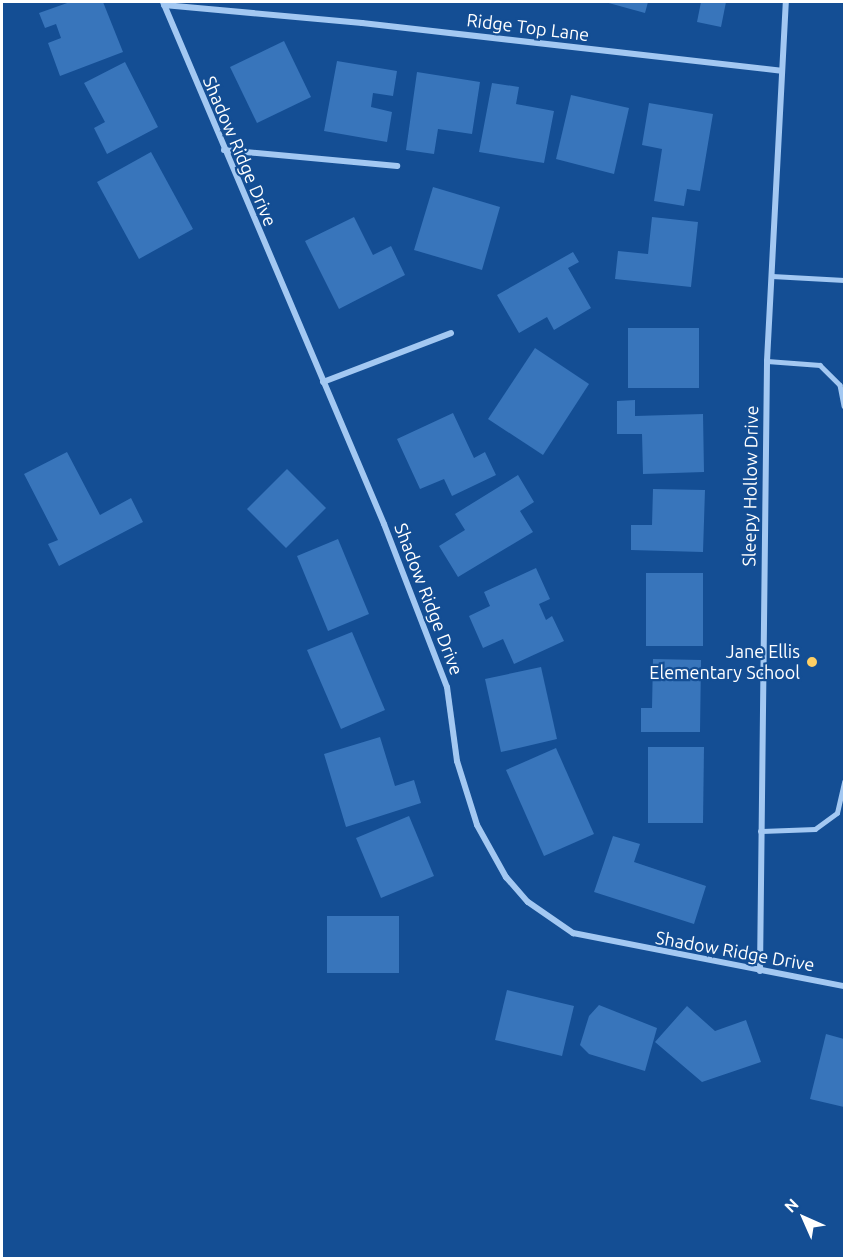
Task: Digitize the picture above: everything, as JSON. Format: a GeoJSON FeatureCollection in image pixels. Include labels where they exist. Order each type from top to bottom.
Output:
{"type":"FeatureCollection","features":[{"type":"Feature","properties":{"kind":"street","name":"Sleepy Hollow Drive"},"geometry":{"type":"LineString","coordinates":[[760,971],[767,360],[786,2]]}},
{"type":"Feature","properties":{"kind":"street","name":"Ridge Top Lane"},"geometry":{"type":"LineString","coordinates":[[164,3],[362,23],[781,71]]}},
{"type":"Feature","properties":{"kind":"street","name":"Shadow Ridge Drive"},"geometry":{"type":"LineString","coordinates":[[164,3],[224,150],[384,524],[447,687],[457,761],[477,825],[506,877],[528,902],[573,933],[844,986]]}},
{"type":"Feature","properties":{"kind":"street"},"geometry":{"type":"LineString","coordinates":[[224,150],[397,166]]}},
{"type":"Feature","properties":{"kind":"street"},"geometry":{"type":"LineString","coordinates":[[323,382],[451,333]]}},
{"type":"Feature","properties":{"kind":"lane"},"geometry":{"type":"LineString","coordinates":[[772,276],[844,280]]}},
{"type":"Feature","properties":{"kind":"lane"},"geometry":{"type":"LineString","coordinates":[[767,360],[820,365],[840,385],[844,406]]}},
{"type":"Feature","properties":{"kind":"lane"},"geometry":{"type":"LineString","coordinates":[[760,831],[815,829],[837,813],[844,782]]}},
{"type":"Feature","properties":{"kind":"building"},"geometry":{"type":"Polygon","coordinates":[[[70,2],[103,2],[123,52],[60,76],[48,43],[61,38],[56,24],[45,28],[39,13],[70,2]]]}},
{"type":"Feature","properties":{"kind":"building"},"geometry":{"type":"Polygon","coordinates":[[[605,2],[648,2],[645,13],[605,2]]]}},
{"type":"Feature","properties":{"kind":"building"},"geometry":{"type":"Polygon","coordinates":[[[701,2],[726,2],[721,27],[697,22],[701,2]]]}},
{"type":"Feature","properties":{"kind":"building"},"geometry":{"type":"Polygon","coordinates":[[[284,41],[311,97],[257,123],[230,67],[284,41]]]}},
{"type":"Feature","properties":{"kind":"building"},"geometry":{"type":"Polygon","coordinates":[[[337,61],[397,71],[393,96],[373,93],[371,107],[392,112],[387,142],[324,131],[337,61]]]}},
{"type":"Feature","properties":{"kind":"building"},"geometry":{"type":"Polygon","coordinates":[[[125,62],[158,127],[107,154],[94,128],[105,122],[84,83],[125,62]]]}},
{"type":"Feature","properties":{"kind":"building"},"geometry":{"type":"Polygon","coordinates":[[[417,72],[480,82],[472,134],[438,129],[434,154],[406,150],[417,72]]]}},
{"type":"Feature","properties":{"kind":"building"},"geometry":{"type":"Polygon","coordinates":[[[492,83],[519,87],[516,104],[554,111],[544,163],[479,152],[492,83]]]}},
{"type":"Feature","properties":{"kind":"building"},"geometry":{"type":"Polygon","coordinates":[[[571,95],[629,108],[614,174],[556,159],[571,95]]]}},
{"type":"Feature","properties":{"kind":"building"},"geometry":{"type":"Polygon","coordinates":[[[649,103],[713,114],[700,191],[687,189],[684,206],[654,201],[662,149],[642,145],[649,103]]]}},
{"type":"Feature","properties":{"kind":"building"},"geometry":{"type":"Polygon","coordinates":[[[151,152],[193,229],[139,259],[97,182],[151,152]]]}},
{"type":"Feature","properties":{"kind":"building"},"geometry":{"type":"Polygon","coordinates":[[[433,187],[500,207],[482,270],[414,250],[433,187]]]}},
{"type":"Feature","properties":{"kind":"building"},"geometry":{"type":"Polygon","coordinates":[[[354,217],[373,255],[391,246],[405,275],[339,309],[305,241],[354,217]]]}},
{"type":"Feature","properties":{"kind":"building"},"geometry":{"type":"Polygon","coordinates":[[[652,217],[698,222],[691,287],[615,279],[618,251],[648,254],[652,217]]]}},
{"type":"Feature","properties":{"kind":"building"},"geometry":{"type":"Polygon","coordinates":[[[573,252],[579,262],[568,268],[591,308],[554,330],[547,317],[519,333],[497,295],[573,252]]]}},
{"type":"Feature","properties":{"kind":"building"},"geometry":{"type":"Polygon","coordinates":[[[628,328],[699,328],[699,388],[628,388],[628,328]]]}},
{"type":"Feature","properties":{"kind":"building"},"geometry":{"type":"Polygon","coordinates":[[[535,348],[589,384],[543,455],[488,419],[535,348]]]}},
{"type":"Feature","properties":{"kind":"building"},"geometry":{"type":"Polygon","coordinates":[[[635,400],[635,416],[703,414],[704,472],[643,474],[642,434],[617,434],[617,401],[635,400]]]}},
{"type":"Feature","properties":{"kind":"building"},"geometry":{"type":"Polygon","coordinates":[[[453,413],[474,458],[485,452],[496,475],[452,496],[444,479],[420,489],[397,439],[453,413]]]}},
{"type":"Feature","properties":{"kind":"building"},"geometry":{"type":"Polygon","coordinates":[[[67,452],[100,515],[131,498],[143,522],[59,566],[48,544],[58,540],[24,474],[67,452]]]}},
{"type":"Feature","properties":{"kind":"building"},"geometry":{"type":"Polygon","coordinates":[[[287,469],[326,508],[286,548],[247,509],[287,469]]]}},
{"type":"Feature","properties":{"kind":"building"},"geometry":{"type":"Polygon","coordinates":[[[518,475],[534,502],[520,511],[533,532],[458,577],[439,546],[465,530],[455,514],[518,475]]]}},
{"type":"Feature","properties":{"kind":"building"},"geometry":{"type":"Polygon","coordinates":[[[653,489],[705,490],[703,552],[631,550],[631,525],[652,525],[653,489]]]}},
{"type":"Feature","properties":{"kind":"building"},"geometry":{"type":"Polygon","coordinates":[[[338,539],[369,614],[328,631],[297,556],[338,539]]]}},
{"type":"Feature","properties":{"kind":"building"},"geometry":{"type":"Polygon","coordinates":[[[536,568],[550,599],[539,604],[546,620],[552,616],[564,641],[514,664],[503,639],[483,648],[469,616],[490,606],[484,592],[536,568]]]}},
{"type":"Feature","properties":{"kind":"building"},"geometry":{"type":"Polygon","coordinates":[[[646,573],[703,573],[703,646],[646,646],[646,573]]]}},
{"type":"Feature","properties":{"kind":"building"},"geometry":{"type":"Polygon","coordinates":[[[352,632],[385,710],[341,729],[307,650],[352,632]]]}},
{"type":"Feature","properties":{"kind":"building"},"geometry":{"type":"Polygon","coordinates":[[[653,659],[701,660],[700,732],[641,732],[641,708],[652,708],[653,659]]]}},
{"type":"Feature","properties":{"kind":"building"},"geometry":{"type":"Polygon","coordinates":[[[541,667],[557,739],[501,752],[485,679],[541,667]]]}},
{"type":"Feature","properties":{"kind":"building"},"geometry":{"type":"Polygon","coordinates":[[[380,737],[395,786],[414,780],[421,803],[346,827],[324,754],[380,737]]]}},
{"type":"Feature","properties":{"kind":"building"},"geometry":{"type":"Polygon","coordinates":[[[648,747],[704,747],[703,823],[648,823],[648,747]]]}},
{"type":"Feature","properties":{"kind":"building"},"geometry":{"type":"Polygon","coordinates":[[[556,748],[594,834],[544,856],[506,770],[556,748]]]}},
{"type":"Feature","properties":{"kind":"building"},"geometry":{"type":"Polygon","coordinates":[[[409,816],[434,876],[381,898],[356,838],[409,816]]]}},
{"type":"Feature","properties":{"kind":"building"},"geometry":{"type":"Polygon","coordinates":[[[613,836],[640,844],[634,862],[706,886],[694,924],[594,892],[613,836]]]}},
{"type":"Feature","properties":{"kind":"building"},"geometry":{"type":"Polygon","coordinates":[[[327,916],[399,916],[399,973],[327,973],[327,916]]]}},
{"type":"Feature","properties":{"kind":"building"},"geometry":{"type":"Polygon","coordinates":[[[507,990],[574,1006],[562,1056],[495,1040],[507,990]]]}},
{"type":"Feature","properties":{"kind":"building"},"geometry":{"type":"Polygon","coordinates":[[[599,1005],[657,1028],[645,1071],[589,1054],[580,1045],[589,1016],[599,1005]]]}},
{"type":"Feature","properties":{"kind":"building"},"geometry":{"type":"Polygon","coordinates":[[[687,1006],[715,1031],[746,1020],[761,1062],[702,1082],[655,1042],[687,1006]]]}},
{"type":"Feature","properties":{"kind":"building"},"geometry":{"type":"Polygon","coordinates":[[[826,1034],[844,1039],[844,1107],[810,1099],[826,1034]]]}},
{"type":"Feature","properties":{"kind":"place","name":"Jane Ellis Elementary School"},"geometry":{"type":"Point","coordinates":[812,662]}}]}
